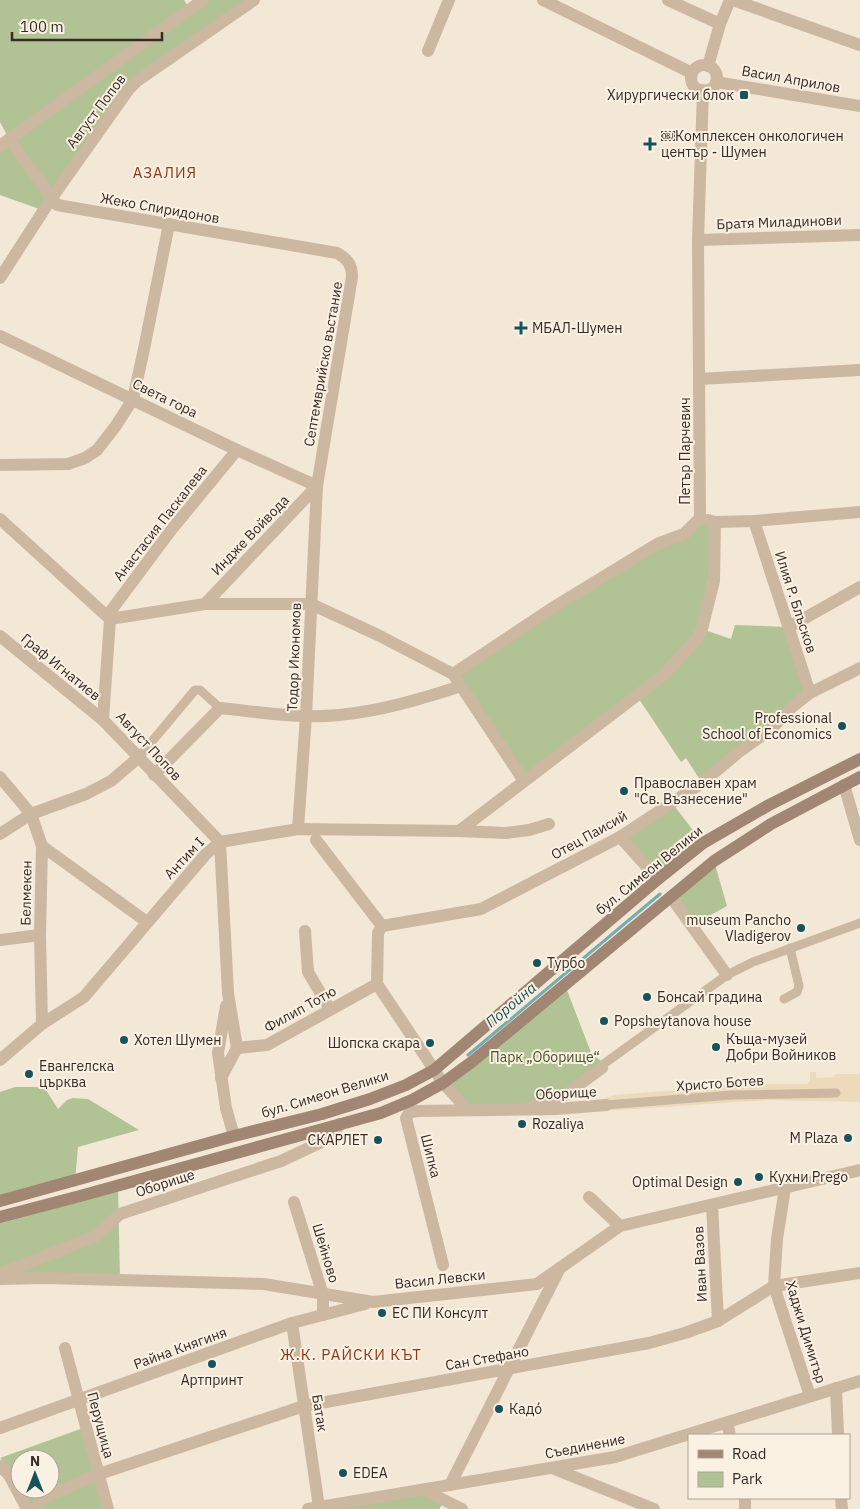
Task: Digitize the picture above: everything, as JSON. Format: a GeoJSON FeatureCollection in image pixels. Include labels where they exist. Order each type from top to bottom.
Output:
{"type":"FeatureCollection","features":[{"type":"Feature","properties":{"kind":"main road","name":"бул. Симеон Велики"},"geometry":{"type":"LineString","coordinates":[[0,1201],[234,1136],[322,1114],[406,1085],[434,1070],[658,879],[704,843],[769,806],[860,759]]}},
{"type":"Feature","properties":{"kind":"main road"},"geometry":{"type":"LineString","coordinates":[[0,1217],[381,1113],[412,1100],[443,1083],[473,1061],[714,861],[771,824],[860,777]]}},
{"type":"Feature","properties":{"kind":"street"},"geometry":{"type":"LineString","coordinates":[[51,199],[4,142],[203,0]]}},
{"type":"Feature","properties":{"kind":"street","name":"Август Попов"},"geometry":{"type":"LineString","coordinates":[[0,278],[51,199],[136,81],[254,0]]}},
{"type":"Feature","properties":{"kind":"street"},"geometry":{"type":"LineString","coordinates":[[428,51],[449,0]]}},
{"type":"Feature","properties":{"kind":"street"},"geometry":{"type":"LineString","coordinates":[[543,0],[692,73]]}},
{"type":"Feature","properties":{"kind":"street"},"geometry":{"type":"LineString","coordinates":[[668,0],[720,24]]}},
{"type":"Feature","properties":{"kind":"street"},"geometry":{"type":"LineString","coordinates":[[708,66],[720,24],[732,0],[860,45]]}},
{"type":"Feature","properties":{"kind":"street"},"geometry":{"type":"LineString","coordinates":[[700,66],[708,66],[716,73],[716,82],[710,89],[703,90],[693,84],[692,73],[700,66]]}},
{"type":"Feature","properties":{"kind":"street","name":"Васил Априлов"},"geometry":{"type":"LineString","coordinates":[[716,82],[860,106]]}},
{"type":"Feature","properties":{"kind":"street","name":"Петър Парчевич"},"geometry":{"type":"LineString","coordinates":[[453,674],[557,605],[657,544],[684,534],[700,518],[698,240],[703,90]]}},
{"type":"Feature","properties":{"kind":"street","name":"Жеко Спиридонов"},"geometry":{"type":"LineString","coordinates":[[51,199],[57,205],[337,253]]}},
{"type":"Feature","properties":{"kind":"street"},"geometry":{"type":"LineString","coordinates":[[0,465],[68,464],[86,458],[97,450],[133,399],[169,224]]}},
{"type":"Feature","properties":{"kind":"street","name":"Братя Миладинови"},"geometry":{"type":"LineString","coordinates":[[698,240],[860,235]]}},
{"type":"Feature","properties":{"kind":"street","name":"Септемврийско въстание"},"geometry":{"type":"LineString","coordinates":[[317,486],[352,277],[350,263],[345,257],[337,253]]}},
{"type":"Feature","properties":{"kind":"street","name":"Света гора"},"geometry":{"type":"LineString","coordinates":[[0,336],[237,450],[317,486]]}},
{"type":"Feature","properties":{"kind":"street"},"geometry":{"type":"LineString","coordinates":[[699,379],[860,370]]}},
{"type":"Feature","properties":{"kind":"street","name":"Анастасия Паскалева"},"geometry":{"type":"LineString","coordinates":[[109,617],[172,529],[237,450]]}},
{"type":"Feature","properties":{"kind":"street","name":"Индже Войвода"},"geometry":{"type":"LineString","coordinates":[[205,604],[317,486]]}},
{"type":"Feature","properties":{"kind":"street","name":"Тодор Икономов"},"geometry":{"type":"LineString","coordinates":[[298,829],[306,716],[317,486]]}},
{"type":"Feature","properties":{"kind":"street"},"geometry":{"type":"LineString","coordinates":[[700,518],[715,522],[860,512]]}},
{"type":"Feature","properties":{"kind":"street"},"geometry":{"type":"LineString","coordinates":[[0,519],[109,617],[205,604],[311,604],[378,635],[453,674],[524,781]]}},
{"type":"Feature","properties":{"kind":"street","name":"Илия Р. Блъсков"},"geometry":{"type":"LineString","coordinates":[[754,520],[810,693]]}},
{"type":"Feature","properties":{"kind":"street"},"geometry":{"type":"LineString","coordinates":[[459,831],[661,677],[697,640],[702,629],[714,581],[715,522]]}},
{"type":"Feature","properties":{"kind":"street"},"geometry":{"type":"LineString","coordinates":[[789,627],[860,587]]}},
{"type":"Feature","properties":{"kind":"street","name":"Август Попов"},"geometry":{"type":"LineString","coordinates":[[109,617],[103,720],[220,842]]}},
{"type":"Feature","properties":{"kind":"street","name":"Граф Игнатиев"},"geometry":{"type":"LineString","coordinates":[[0,636],[103,720]]}},
{"type":"Feature","properties":{"kind":"street","name":"Отец Паисий"},"geometry":{"type":"LineString","coordinates":[[382,926],[481,909],[620,837],[702,783],[740,751],[770,730],[792,707],[810,693],[860,668]]}},
{"type":"Feature","properties":{"kind":"street"},"geometry":{"type":"LineString","coordinates":[[0,834],[31,814],[86,794],[111,781],[138,758],[195,690],[200,690],[220,708],[306,716],[338,715],[396,706],[461,686]]}},
{"type":"Feature","properties":{"kind":"street"},"geometry":{"type":"LineString","coordinates":[[154,775],[220,708]]}},
{"type":"Feature","properties":{"kind":"street","name":"Белмекен"},"geometry":{"type":"LineString","coordinates":[[0,777],[31,814],[42,846],[40,935],[42,1024]]}},
{"type":"Feature","properties":{"kind":"street"},"geometry":{"type":"LineString","coordinates":[[844,785],[860,840]]}},
{"type":"Feature","properties":{"kind":"street","name":"Антим I"},"geometry":{"type":"LineString","coordinates":[[0,1060],[42,1024],[84,998],[205,855],[220,842],[298,829],[506,833],[529,830],[549,824]]}},
{"type":"Feature","properties":{"kind":"street"},"geometry":{"type":"LineString","coordinates":[[620,837],[658,879]]}},
{"type":"Feature","properties":{"kind":"street"},"geometry":{"type":"LineString","coordinates":[[316,840],[382,926],[378,933],[377,984],[443,1083],[468,1110]]}},
{"type":"Feature","properties":{"kind":"street"},"geometry":{"type":"LineString","coordinates":[[220,842],[228,993],[237,1048],[221,1078]]}},
{"type":"Feature","properties":{"kind":"street"},"geometry":{"type":"LineString","coordinates":[[42,846],[147,922]]}},
{"type":"Feature","properties":{"kind":"street"},"geometry":{"type":"LineString","coordinates":[[672,897],[727,974]]}},
{"type":"Feature","properties":{"kind":"street"},"geometry":{"type":"LineString","coordinates":[[524,1110],[565,1095],[727,974],[753,962],[860,923]]}},
{"type":"Feature","properties":{"kind":"street"},"geometry":{"type":"LineString","coordinates":[[305,931],[308,972],[330,1009]]}},
{"type":"Feature","properties":{"kind":"street"},"geometry":{"type":"LineString","coordinates":[[0,940],[40,935]]}},
{"type":"Feature","properties":{"kind":"street"},"geometry":{"type":"LineString","coordinates":[[784,999],[797,992],[799,986],[790,948]]}},
{"type":"Feature","properties":{"kind":"street","name":"Филип Тотю"},"geometry":{"type":"LineString","coordinates":[[237,1048],[267,1045],[377,984]]}},
{"type":"Feature","properties":{"kind":"street"},"geometry":{"type":"LineString","coordinates":[[228,993],[218,1054],[226,1108],[234,1136]]}},
{"type":"Feature","properties":{"kind":"street","name":"Христо Ботев"},"geometry":{"type":"LineString","coordinates":[[606,1106],[732,1095],[836,1093]]}},
{"type":"Feature","properties":{"kind":"street","name":"Оборище"},"geometry":{"type":"LineString","coordinates":[[468,1110],[524,1110],[606,1106]]}},
{"type":"Feature","properties":{"kind":"street","name":"Шипка"},"geometry":{"type":"LineString","coordinates":[[444,1265],[406,1118],[409,1113],[417,1111],[468,1110]]}},
{"type":"Feature","properties":{"kind":"street","name":"Оборище"},"geometry":{"type":"LineString","coordinates":[[0,1274],[96,1236],[120,1214],[281,1161],[330,1138],[340,1124]]}},
{"type":"Feature","properties":{"kind":"street","name":"Васил Левски"},"geometry":{"type":"LineString","coordinates":[[0,1279],[46,1278],[264,1284],[373,1302],[536,1284],[620,1226],[860,1170]]}},
{"type":"Feature","properties":{"kind":"street","name":"Хаджи Димитър"},"geometry":{"type":"LineString","coordinates":[[785,1188],[777,1239],[774,1286],[810,1396]]}},
{"type":"Feature","properties":{"kind":"street"},"geometry":{"type":"LineString","coordinates":[[590,1197],[620,1226]]}},
{"type":"Feature","properties":{"kind":"street","name":"Шейново"},"geometry":{"type":"LineString","coordinates":[[294,1202],[323,1295],[323,1315]]}},
{"type":"Feature","properties":{"kind":"street","name":"Иван Вазов"},"geometry":{"type":"LineString","coordinates":[[712,1205],[718,1321]]}},
{"type":"Feature","properties":{"kind":"street"},"geometry":{"type":"LineString","coordinates":[[450,1485],[561,1266]]}},
{"type":"Feature","properties":{"kind":"street","name":"Сан Стефано"},"geometry":{"type":"LineString","coordinates":[[31,1508],[43,1498],[99,1474],[304,1406],[649,1343],[718,1321],[774,1286],[860,1273]]}},
{"type":"Feature","properties":{"kind":"street","name":"Райна Княгиня"},"geometry":{"type":"LineString","coordinates":[[0,1428],[292,1323],[373,1302]]}},
{"type":"Feature","properties":{"kind":"street","name":"Батак"},"geometry":{"type":"LineString","coordinates":[[292,1323],[320,1508]]}},
{"type":"Feature","properties":{"kind":"street","name":"Перущица"},"geometry":{"type":"LineString","coordinates":[[65,1348],[108,1509]]}},
{"type":"Feature","properties":{"kind":"street","name":"Съединение"},"geometry":{"type":"LineString","coordinates":[[709,1434],[729,1429],[810,1396],[860,1381]]}},
{"type":"Feature","properties":{"kind":"street"},"geometry":{"type":"LineString","coordinates":[[836,1388],[838,1434]]}},
{"type":"Feature","properties":{"kind":"street","name":"Съединение"},"geometry":{"type":"LineString","coordinates":[[320,1508],[615,1457],[688,1439]]}},
{"type":"Feature","properties":{"kind":"street"},"geometry":{"type":"LineString","coordinates":[[0,1466],[9,1475],[31,1508]]}},
{"type":"Feature","properties":{"kind":"street"},"geometry":{"type":"LineString","coordinates":[[552,1468],[654,1509]]}},
{"type":"Feature","properties":{"kind":"street"},"geometry":{"type":"LineString","coordinates":[[424,1490],[462,1509]]}},
{"type":"Feature","properties":{"kind":"green space"},"geometry":{"type":"Polygon","coordinates":[[[0,0],[184,0],[190,9],[203,0],[254,0],[137,81],[45,211],[0,195],[0,146],[9,139],[0,122],[0,0]]]}},
{"type":"Feature","properties":{"kind":"green space"},"geometry":{"type":"Polygon","coordinates":[[[715,522],[702,629],[731,639],[735,625],[789,627],[810,693],[702,783],[686,758],[681,762],[637,696],[524,781],[453,674],[693,525],[715,522]]]}},
{"type":"Feature","properties":{"kind":"green space"},"geometry":{"type":"Polygon","coordinates":[[[672,803],[703,843],[658,879],[620,837],[672,803]]]}},
{"type":"Feature","properties":{"kind":"green space"},"geometry":{"type":"Polygon","coordinates":[[[714,861],[727,906],[693,925],[671,897],[714,861]]]}},
{"type":"Feature","properties":{"kind":"green space","name":"Парк „Оборище“"},"geometry":{"type":"Polygon","coordinates":[[[565,985],[592,1055],[605,1063],[590,1078],[524,1109],[468,1110],[443,1083],[565,985]]]}},
{"type":"Feature","properties":{"kind":"green space"},"geometry":{"type":"Polygon","coordinates":[[[15,1087],[44,1087],[58,1109],[67,1100],[73,1098],[88,1099],[139,1130],[78,1147],[75,1181],[0,1201],[0,1092],[15,1087]]]}},
{"type":"Feature","properties":{"kind":"green space"},"geometry":{"type":"Polygon","coordinates":[[[118,1186],[120,1280],[0,1279],[0,1217],[118,1186]]]}},
{"type":"Feature","properties":{"kind":"green space"},"geometry":{"type":"Polygon","coordinates":[[[83,1428],[104,1509],[32,1509],[27,1499],[60,1499],[60,1449],[25,1449],[83,1428]]]}},
{"type":"Feature","properties":{"kind":"green space"},"geometry":{"type":"Polygon","coordinates":[[[10,1454],[10,1470],[0,1458],[10,1454]]]}},
{"type":"Feature","properties":{"kind":"green space"},"geometry":{"type":"Polygon","coordinates":[[[424,1490],[445,1501],[439,1509],[329,1509],[424,1490]]]}},
{"type":"Feature","properties":{"kind":"shaded area"},"geometry":{"type":"Polygon","coordinates":[[[810,1072],[816,1072],[816,1078],[834,1077],[836,1074],[860,1074],[860,1102],[768,1100],[606,1111],[605,1098],[616,1095],[754,1084],[807,1084],[810,1080],[810,1072]]]}},
{"type":"Feature","properties":{"kind":"waterway","name":"Поройна"},"geometry":{"type":"LineString","coordinates":[[468,1055],[660,894]]}},
{"type":"Feature","properties":{"kind":"place","name":"Хирургически блок"},"geometry":{"type":"Point","coordinates":[744,95]}},
{"type":"Feature","properties":{"kind":"place","name":"￼Комплексен онкологичен център - Шумен"},"geometry":{"type":"Point","coordinates":[650,144]}},
{"type":"Feature","properties":{"kind":"place","name":"МБАЛ-Шумен"},"geometry":{"type":"Point","coordinates":[521,328]}},
{"type":"Feature","properties":{"kind":"place","name":"Professional School of Economics"},"geometry":{"type":"Point","coordinates":[842,726]}},
{"type":"Feature","properties":{"kind":"place","name":"Православен храм \"Св. Възнесение\""},"geometry":{"type":"Point","coordinates":[624,791]}},
{"type":"Feature","properties":{"kind":"place","name":"museum Pancho Vladigerov"},"geometry":{"type":"Point","coordinates":[801,928]}},
{"type":"Feature","properties":{"kind":"place","name":"Турбо"},"geometry":{"type":"Point","coordinates":[537,963]}},
{"type":"Feature","properties":{"kind":"place","name":"Бонсай градина"},"geometry":{"type":"Point","coordinates":[647,997]}},
{"type":"Feature","properties":{"kind":"place","name":"Popsheytanova house"},"geometry":{"type":"Point","coordinates":[604,1021]}},
{"type":"Feature","properties":{"kind":"place","name":"Хотел Шумен"},"geometry":{"type":"Point","coordinates":[124,1040]}},
{"type":"Feature","properties":{"kind":"place","name":"Шопска скара"},"geometry":{"type":"Point","coordinates":[430,1043]}},
{"type":"Feature","properties":{"kind":"place","name":"Къща-музей Добри Войников"},"geometry":{"type":"Point","coordinates":[716,1047]}},
{"type":"Feature","properties":{"kind":"place","name":"Евангелска църква"},"geometry":{"type":"Point","coordinates":[29,1074]}},
{"type":"Feature","properties":{"kind":"place","name":"Rozaliya"},"geometry":{"type":"Point","coordinates":[522,1124]}},
{"type":"Feature","properties":{"kind":"place","name":"M Plaza"},"geometry":{"type":"Point","coordinates":[848,1138]}},
{"type":"Feature","properties":{"kind":"place","name":"СКАРЛЕТ"},"geometry":{"type":"Point","coordinates":[378,1140]}},
{"type":"Feature","properties":{"kind":"place","name":"Кухни Prego"},"geometry":{"type":"Point","coordinates":[759,1177]}},
{"type":"Feature","properties":{"kind":"place","name":"Optimal Design"},"geometry":{"type":"Point","coordinates":[738,1182]}},
{"type":"Feature","properties":{"kind":"place","name":"ЕС ПИ Консулт"},"geometry":{"type":"Point","coordinates":[382,1313]}},
{"type":"Feature","properties":{"kind":"place","name":"Артпринт"},"geometry":{"type":"Point","coordinates":[212,1364]}},
{"type":"Feature","properties":{"kind":"place","name":"Кадó"},"geometry":{"type":"Point","coordinates":[499,1409]}},
{"type":"Feature","properties":{"kind":"place","name":"EDEA"},"geometry":{"type":"Point","coordinates":[343,1473]}},
{"type":"Feature","properties":{"kind":"district","name":"АЗАЛИЯ"},"geometry":{"type":"Point","coordinates":[165,173]}},
{"type":"Feature","properties":{"kind":"district","name":"Ж.К. РАЙСКИ КЪТ"},"geometry":{"type":"Point","coordinates":[351,1355]}}]}
